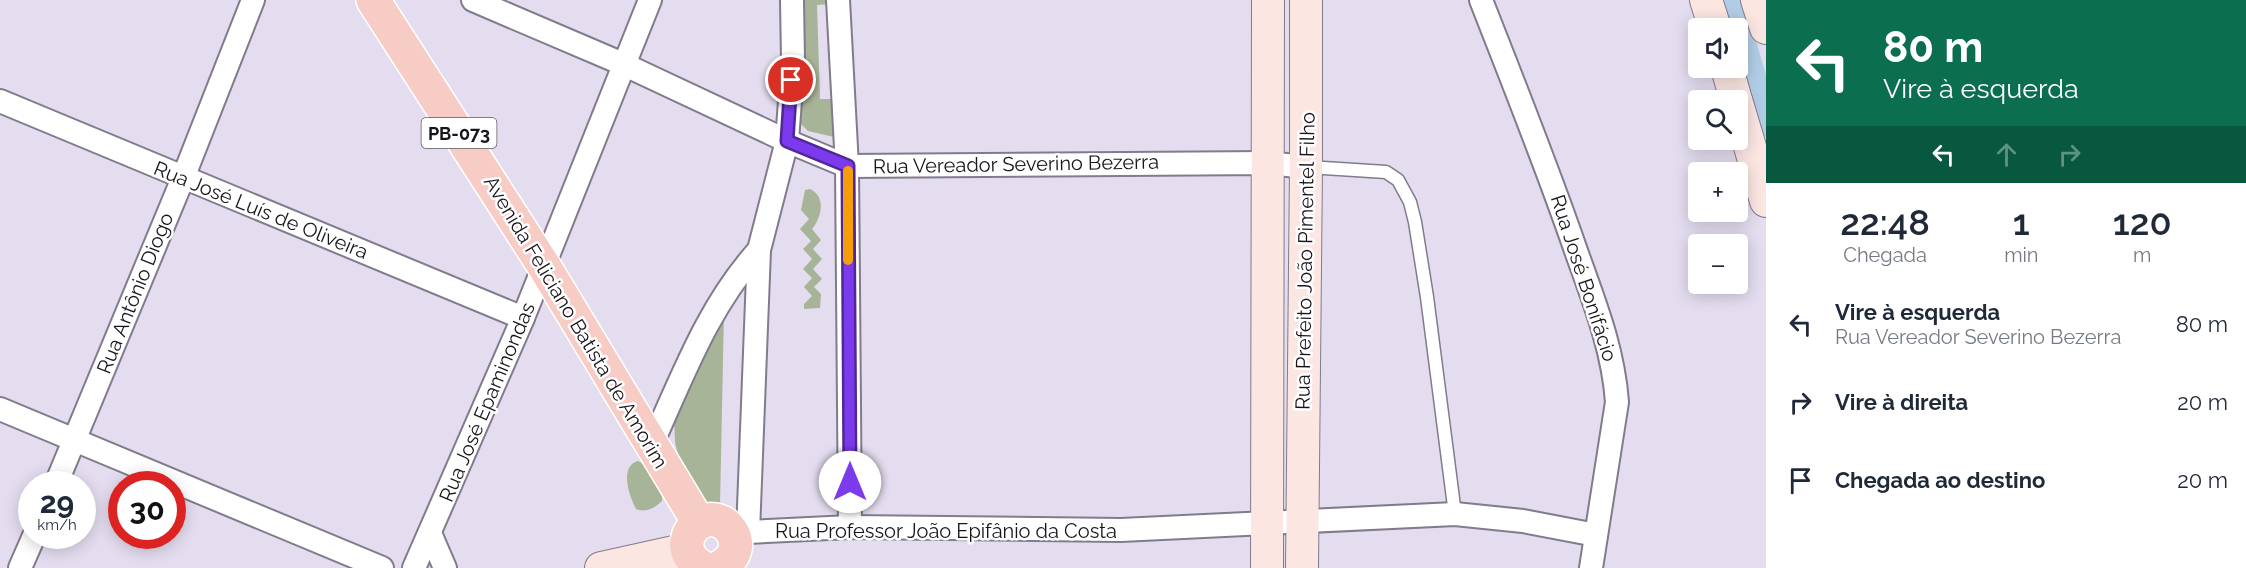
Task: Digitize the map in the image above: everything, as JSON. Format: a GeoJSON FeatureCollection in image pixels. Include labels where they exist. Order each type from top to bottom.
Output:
{"type":"FeatureCollection","features":[{"type":"Feature","properties":{"kind":"main road","name":"Avenida Feliciano Batista de Amorim"},"geometry":{"type":"LineString","coordinates":[[373,0],[544,266],[651,446],[718,551]]}},
{"type":"Feature","properties":{"kind":"street","name":"Rua Antônio Diogo"},"geometry":{"type":"LineString","coordinates":[[62,471],[183,178],[253,0]]}},
{"type":"Feature","properties":{"kind":"street","name":"Rua Vereador Severino Bezerra"},"geometry":{"type":"LineString","coordinates":[[473,0],[623,64],[787,141],[848,166],[1268,163],[1306,167]]}},
{"type":"Feature","properties":{"kind":"street","name":"Rua José Epaminondas"},"geometry":{"type":"LineString","coordinates":[[414,568],[523,318],[650,0]]}},
{"type":"Feature","properties":{"kind":"street"},"geometry":{"type":"LineString","coordinates":[[601,568],[718,551],[759,250],[787,141],[793,60],[792,0]]}},
{"type":"Feature","properties":{"kind":"street"},"geometry":{"type":"LineString","coordinates":[[838,0],[848,166],[850,527]]}},
{"type":"Feature","properties":{"kind":"street","name":"Rua Prefeito João Pimentel Filho"},"geometry":{"type":"LineString","coordinates":[[1267,568],[1268,0]]}},
{"type":"Feature","properties":{"kind":"street","name":"Rua Prefeito João Pimentel Filho"},"geometry":{"type":"LineString","coordinates":[[1302,568],[1306,0]]}},
{"type":"Feature","properties":{"kind":"street","name":"Rua José Bonifácio"},"geometry":{"type":"LineString","coordinates":[[1481,0],[1551,179],[1607,339],[1615,375],[1617,402],[1591,568]]}},
{"type":"Feature","properties":{"kind":"street"},"geometry":{"type":"LineString","coordinates":[[1706,0],[1712,18]]}},
{"type":"Feature","properties":{"kind":"street"},"geometry":{"type":"LineString","coordinates":[[1757,0],[1766,28]]}},
{"type":"Feature","properties":{"kind":"street","name":"Rua José Luís de Oliveira"},"geometry":{"type":"LineString","coordinates":[[0,101],[523,318]]}},
{"type":"Feature","properties":{"kind":"street"},"geometry":{"type":"LineString","coordinates":[[1748,140],[1766,201]]}},
{"type":"Feature","properties":{"kind":"street"},"geometry":{"type":"LineString","coordinates":[[651,446],[699,338],[740,271],[759,250]]}},
{"type":"Feature","properties":{"kind":"street"},"geometry":{"type":"LineString","coordinates":[[0,409],[382,568]]}},
{"type":"Feature","properties":{"kind":"street"},"geometry":{"type":"LineString","coordinates":[[1302,522],[1455,514],[1523,521],[1596,535]]}},
{"type":"Feature","properties":{"kind":"street","name":"Rua Professor João Epifânio da Costa"},"geometry":{"type":"LineString","coordinates":[[718,551],[850,527],[1121,530],[1302,522]]}},
{"type":"Feature","properties":{"kind":"street"},"geometry":{"type":"LineString","coordinates":[[421,568],[429,566],[443,568],[430,533]]}},
{"type":"Feature","properties":{"kind":"street"},"geometry":{"type":"LineString","coordinates":[[21,568],[29,549]]}},
{"type":"Feature","properties":{"kind":"lane"},"geometry":{"type":"LineString","coordinates":[[1306,167],[1386,172],[1398,180],[1410,202],[1427,297],[1455,514]]}},
{"type":"Feature","properties":{"kind":"green space"},"geometry":{"type":"Polygon","coordinates":[[[801,0],[832,0],[829,4],[817,5],[820,99],[833,99],[834,137],[808,131],[800,123],[801,0]]]}},
{"type":"Feature","properties":{"kind":"green space"},"geometry":{"type":"Polygon","coordinates":[[[810,189],[819,197],[821,208],[812,229],[821,240],[813,249],[822,259],[813,269],[822,279],[814,287],[821,294],[820,308],[804,309],[804,304],[812,296],[804,287],[812,278],[803,269],[812,259],[803,249],[811,241],[800,229],[809,219],[801,210],[805,190],[810,189]]]}},
{"type":"Feature","properties":{"kind":"green space"},"geometry":{"type":"Polygon","coordinates":[[[724,311],[720,505],[712,513],[680,463],[675,442],[674,417],[724,311]]]}},
{"type":"Feature","properties":{"kind":"green space"},"geometry":{"type":"Polygon","coordinates":[[[638,461],[651,473],[661,490],[662,501],[647,510],[636,509],[627,482],[629,469],[638,461]]]}},
{"type":"Feature","properties":{"kind":"waterway"},"geometry":{"type":"LineString","coordinates":[[1730,0],[1766,123]]}},
{"type":"Feature","properties":{"kind":"slow traffic"},"geometry":{"type":"LineString","coordinates":[[848,171],[848,260]]}},
{"type":"Feature","properties":{"kind":"route"},"geometry":{"type":"LineString","coordinates":[[791,80],[787,141],[848,166],[850,482]]}}]}
